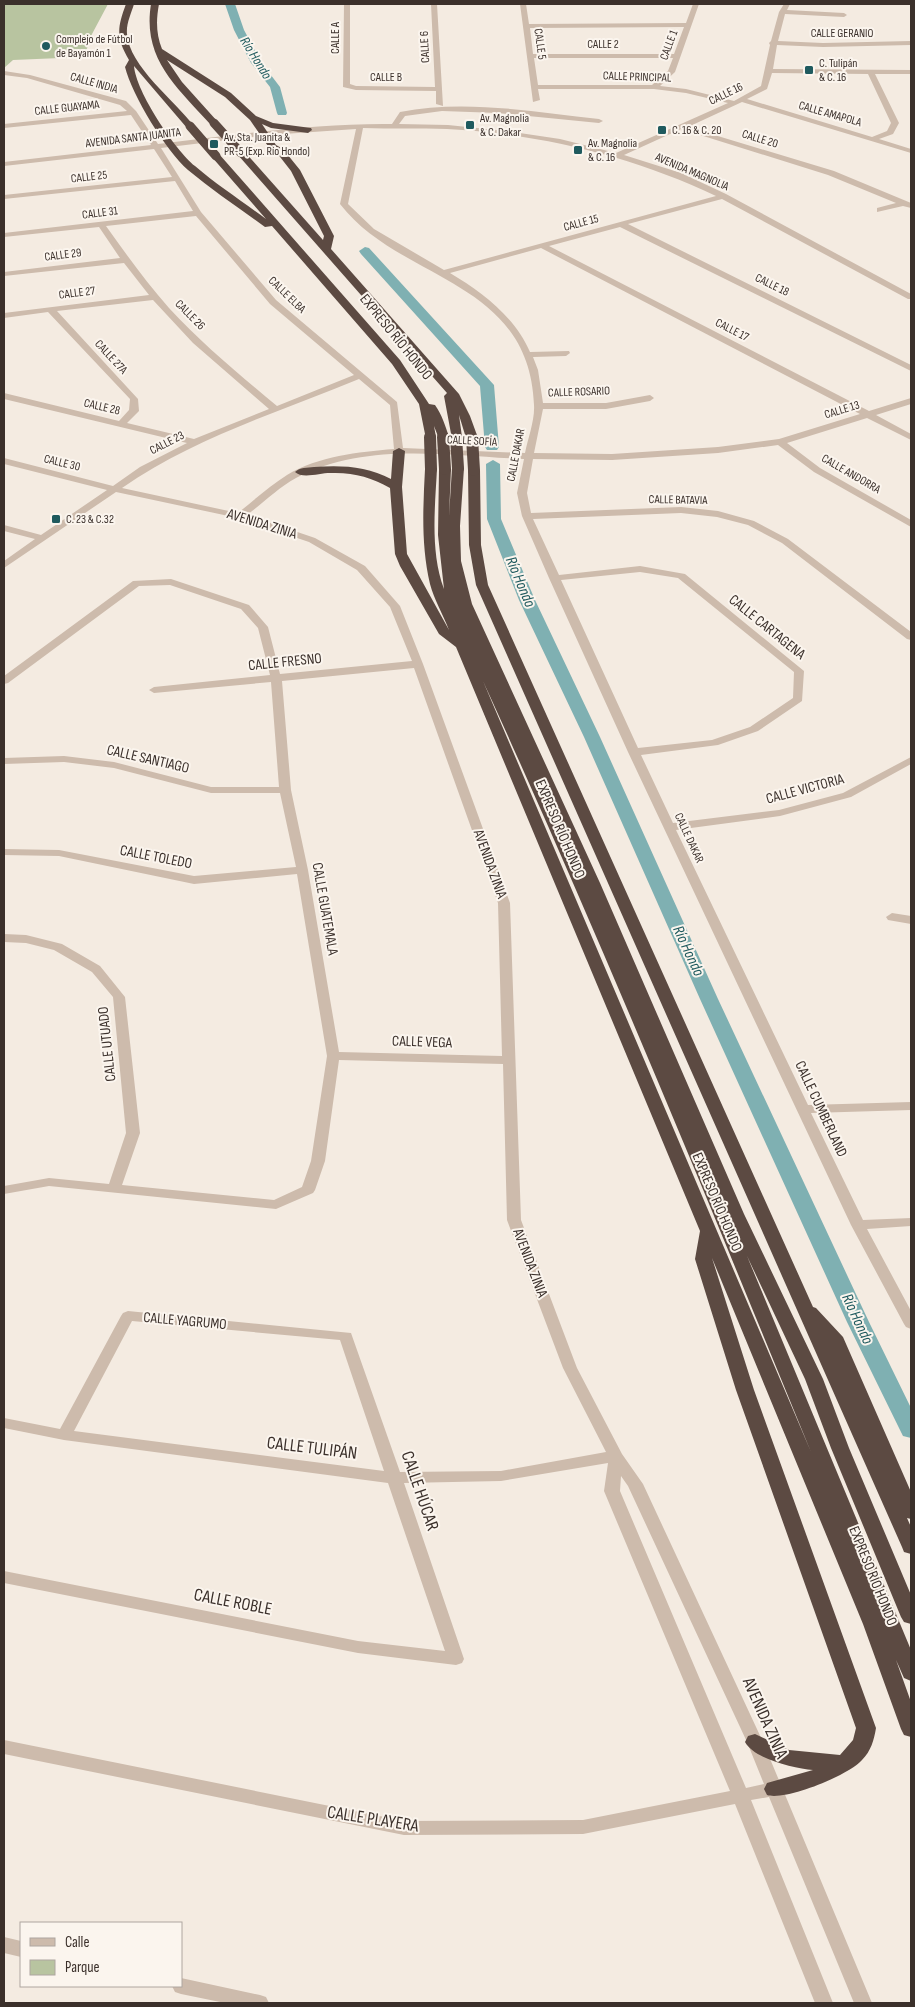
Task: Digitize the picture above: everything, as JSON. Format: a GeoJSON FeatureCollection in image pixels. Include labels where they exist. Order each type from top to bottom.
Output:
{"type":"FeatureCollection","features":[{"type":"Feature","properties":{"kind":"highway","name":"EXPRESO RÍO HONDO"},"geometry":{"type":"LineString","coordinates":[[130,4],[123,32],[124,41],[133,61],[396,362],[416,391],[428,416],[430,436],[445,469],[428,528],[432,567],[437,586],[873,1624],[911,1729]]}},
{"type":"Feature","properties":{"kind":"highway","name":"EXPRESO RÍO HONDO"},"geometry":{"type":"LineString","coordinates":[[155,4],[152,19],[152,35],[157,50],[174,78],[446,385],[455,396],[466,416],[472,438],[474,470],[473,522],[477,564],[482,585],[911,1547]]}},
{"type":"Feature","properties":{"kind":"highway"},"geometry":{"type":"LineString","coordinates":[[157,50],[228,95],[262,128],[264,134],[274,147],[280,151],[300,178],[329,236],[326,248]]}},
{"type":"Feature","properties":{"kind":"highway"},"geometry":{"type":"LineString","coordinates":[[133,61],[129,67],[133,84],[146,108],[172,145],[195,172],[266,225],[281,230]]}},
{"type":"Feature","properties":{"kind":"highway"},"geometry":{"type":"LineString","coordinates":[[253,118],[271,125],[308,130]]}},
{"type":"Feature","properties":{"kind":"highway"},"geometry":{"type":"LineString","coordinates":[[280,151],[282,142],[308,130]]}},
{"type":"Feature","properties":{"kind":"highway"},"geometry":{"type":"LineString","coordinates":[[446,385],[453,409],[456,437],[445,469],[442,531],[445,569],[453,601],[549,810],[679,1111],[911,1673]]}},
{"type":"Feature","properties":{"kind":"highway"},"geometry":{"type":"LineString","coordinates":[[416,391],[430,405],[438,418],[443,437],[445,469],[454,526],[455,561],[466,604],[594,883],[736,1214],[814,1379],[858,1493],[911,1617]]}},
{"type":"Feature","properties":{"kind":"highway"},"geometry":{"type":"LineString","coordinates":[[399,451],[396,487],[401,554],[443,631],[462,645]]}},
{"type":"Feature","properties":{"kind":"highway"},"geometry":{"type":"LineString","coordinates":[[301,472],[342,468],[362,470],[380,477],[396,487]]}},
{"type":"Feature","properties":{"kind":"highway"},"geometry":{"type":"LineString","coordinates":[[709,1230],[703,1259],[745,1390],[818,1598],[866,1722],[864,1742],[855,1755],[825,1774],[774,1789]]}},
{"type":"Feature","properties":{"kind":"highway"},"geometry":{"type":"LineString","coordinates":[[801,1303],[834,1337],[911,1512]]}},
{"type":"Feature","properties":{"kind":"highway"},"geometry":{"type":"LineString","coordinates":[[755,1742],[772,1752],[796,1761],[842,1763]]}},
{"type":"Feature","properties":{"kind":"street","name":"CALLE A"},"geometry":{"type":"LineString","coordinates":[[346,72],[347,4]]}},
{"type":"Feature","properties":{"kind":"street","name":"CALLE 6"},"geometry":{"type":"LineString","coordinates":[[434,4],[440,104]]}},
{"type":"Feature","properties":{"kind":"street","name":"CALLE 5"},"geometry":{"type":"LineString","coordinates":[[523,4],[536,100]]}},
{"type":"Feature","properties":{"kind":"street","name":"CALLE 1"},"geometry":{"type":"LineString","coordinates":[[654,87],[671,72],[696,4]]}},
{"type":"Feature","properties":{"kind":"street","name":"CALLE 16"},"geometry":{"type":"LineString","coordinates":[[617,155],[738,102],[764,87],[769,71],[772,43],[782,12],[787,4]]}},
{"type":"Feature","properties":{"kind":"street"},"geometry":{"type":"LineString","coordinates":[[782,12],[844,15]]}},
{"type":"Feature","properties":{"kind":"street"},"geometry":{"type":"LineString","coordinates":[[526,26],[688,26]]}},
{"type":"Feature","properties":{"kind":"street","name":"CALLE GERANIO"},"geometry":{"type":"LineString","coordinates":[[772,43],[823,45],[911,43]]}},
{"type":"Feature","properties":{"kind":"street","name":"CALLE 2"},"geometry":{"type":"LineString","coordinates":[[530,56],[677,56]]}},
{"type":"Feature","properties":{"kind":"street"},"geometry":{"type":"LineString","coordinates":[[769,71],[911,72]]}},
{"type":"Feature","properties":{"kind":"street","name":"CALLE B"},"geometry":{"type":"LineString","coordinates":[[346,72],[346,85],[356,88],[439,89]]}},
{"type":"Feature","properties":{"kind":"street","name":"CALLE INDIA"},"geometry":{"type":"LineString","coordinates":[[4,73],[28,76],[123,103],[133,113],[157,147]]}},
{"type":"Feature","properties":{"kind":"street"},"geometry":{"type":"LineString","coordinates":[[871,73],[895,123],[890,132],[873,139]]}},
{"type":"Feature","properties":{"kind":"street","name":"CALLE PRINCIPAL"},"geometry":{"type":"LineString","coordinates":[[534,87],[654,87],[686,91],[738,102]]}},
{"type":"Feature","properties":{"kind":"street","name":"CALLE AMAPOLA"},"geometry":{"type":"LineString","coordinates":[[738,102],[911,151]]}},
{"type":"Feature","properties":{"kind":"street"},"geometry":{"type":"LineString","coordinates":[[395,126],[403,114],[442,109],[498,111],[599,121]]}},
{"type":"Feature","properties":{"kind":"street","name":"CALLE GUAYAMA"},"geometry":{"type":"LineString","coordinates":[[8,123],[133,113]]}},
{"type":"Feature","properties":{"kind":"street","name":"AVENIDA MAGNOLIA"},"geometry":{"type":"LineString","coordinates":[[264,134],[360,126],[448,127],[560,141],[617,155],[678,175],[723,196],[911,297]]}},
{"type":"Feature","properties":{"kind":"street","name":"CALLE DAKAR"},"geometry":{"type":"LineString","coordinates":[[360,126],[344,204],[370,230],[445,272],[491,305],[516,330],[530,356],[538,391],[539,406],[522,493],[526,516],[706,904]]}},
{"type":"Feature","properties":{"kind":"street","name":"CALLE 20"},"geometry":{"type":"LineString","coordinates":[[682,126],[831,173],[908,204]]}},
{"type":"Feature","properties":{"kind":"street","name":"AVENIDA SANTA JUANITA"},"geometry":{"type":"LineString","coordinates":[[4,164],[264,134]]}},
{"type":"Feature","properties":{"kind":"street","name":"CALLE ELBA"},"geometry":{"type":"LineString","coordinates":[[157,147],[198,213],[273,302],[394,404],[399,451]]}},
{"type":"Feature","properties":{"kind":"street"},"geometry":{"type":"LineString","coordinates":[[816,178],[831,173]]}},
{"type":"Feature","properties":{"kind":"street","name":"CALLE 25"},"geometry":{"type":"LineString","coordinates":[[4,197],[176,179]]}},
{"type":"Feature","properties":{"kind":"street","name":"CALLE 15"},"geometry":{"type":"LineString","coordinates":[[445,272],[723,196]]}},
{"type":"Feature","properties":{"kind":"street","name":"CALLE 20"},"geometry":{"type":"LineString","coordinates":[[880,210],[908,204]]}},
{"type":"Feature","properties":{"kind":"street","name":"CALLE 31"},"geometry":{"type":"LineString","coordinates":[[4,235],[198,213]]}},
{"type":"Feature","properties":{"kind":"street","name":"CALLE 26"},"geometry":{"type":"LineString","coordinates":[[101,224],[125,260],[154,296],[218,360],[276,410]]}},
{"type":"Feature","properties":{"kind":"street","name":"CALLE 18"},"geometry":{"type":"LineString","coordinates":[[621,224],[911,368]]}},
{"type":"Feature","properties":{"kind":"street","name":"CALLE 17"},"geometry":{"type":"LineString","coordinates":[[541,246],[911,437]]}},
{"type":"Feature","properties":{"kind":"street","name":"CALLE 29"},"geometry":{"type":"LineString","coordinates":[[4,274],[125,260]]}},
{"type":"Feature","properties":{"kind":"street","name":"CALLE 27"},"geometry":{"type":"LineString","coordinates":[[4,315],[154,296]]}},
{"type":"Feature","properties":{"kind":"street","name":"CALLE 27A"},"geometry":{"type":"LineString","coordinates":[[50,310],[134,400],[134,411],[121,424]]}},
{"type":"Feature","properties":{"kind":"street"},"geometry":{"type":"LineString","coordinates":[[530,356],[566,353]]}},
{"type":"Feature","properties":{"kind":"street","name":"CALLE 23"},"geometry":{"type":"LineString","coordinates":[[4,565],[143,469],[195,442],[360,376]]}},
{"type":"Feature","properties":{"kind":"street","name":"CALLE 28"},"geometry":{"type":"LineString","coordinates":[[4,396],[195,442]]}},
{"type":"Feature","properties":{"kind":"street","name":"CALLE ROSARIO"},"geometry":{"type":"LineString","coordinates":[[539,406],[606,406],[650,398]]}},
{"type":"Feature","properties":{"kind":"street","name":"CALLE 13"},"geometry":{"type":"LineString","coordinates":[[780,442],[911,402]]}},
{"type":"Feature","properties":{"kind":"street","name":"CALLE SOFÍA"},"geometry":{"type":"LineString","coordinates":[[240,516],[291,477],[318,465],[353,455],[399,451],[612,457],[718,450],[780,442]]}},
{"type":"Feature","properties":{"kind":"street","name":"CALLE ANDORRA"},"geometry":{"type":"LineString","coordinates":[[780,442],[817,470],[911,524]]}},
{"type":"Feature","properties":{"kind":"street","name":"CALLE 30"},"geometry":{"type":"LineString","coordinates":[[4,461],[115,489]]}},
{"type":"Feature","properties":{"kind":"street","name":"AVENIDA ZINIA"},"geometry":{"type":"LineString","coordinates":[[115,489],[240,516],[312,540],[361,568],[395,606],[418,664],[504,903],[514,1220],[570,1368],[616,1456],[635,1484],[755,1742],[863,2003]]}},
{"type":"Feature","properties":{"kind":"street","name":"CALLE BATAVIA"},"geometry":{"type":"LineString","coordinates":[[526,516],[680,510],[718,514],[750,523],[785,541],[911,636]]}},
{"type":"Feature","properties":{"kind":"street"},"geometry":{"type":"LineString","coordinates":[[4,528],[41,538]]}},
{"type":"Feature","properties":{"kind":"street","name":"CALLE CARTAGENA"},"geometry":{"type":"LineString","coordinates":[[554,578],[640,569],[681,576],[799,671],[798,699],[754,729],[714,742],[634,752]]}},
{"type":"Feature","properties":{"kind":"street","name":"CALLE GUATEMALA"},"geometry":{"type":"LineString","coordinates":[[4,681],[137,583],[171,582],[244,607],[263,627],[276,678],[285,790],[302,870],[333,1056],[318,1161],[308,1190],[276,1205],[49,1182],[4,1190]]}},
{"type":"Feature","properties":{"kind":"street","name":"CALLE FRESNO"},"geometry":{"type":"LineString","coordinates":[[154,690],[418,664]]}},
{"type":"Feature","properties":{"kind":"street","name":"CALLE SANTIAGO"},"geometry":{"type":"LineString","coordinates":[[4,761],[64,758],[114,765],[211,790],[285,790]]}},
{"type":"Feature","properties":{"kind":"street","name":"CALLE VICTORIA"},"geometry":{"type":"LineString","coordinates":[[670,827],[780,813],[847,794],[911,760]]}},
{"type":"Feature","properties":{"kind":"street","name":"CALLE TOLEDO"},"geometry":{"type":"LineString","coordinates":[[4,852],[58,853],[194,880],[302,870]]}},
{"type":"Feature","properties":{"kind":"street","name":"CALLE CUMBERLAND"},"geometry":{"type":"LineString","coordinates":[[706,904],[858,1226],[911,1324]]}},
{"type":"Feature","properties":{"kind":"street"},"geometry":{"type":"LineString","coordinates":[[892,917],[911,920]]}},
{"type":"Feature","properties":{"kind":"street","name":"CALLE UTUADO"},"geometry":{"type":"LineString","coordinates":[[4,938],[26,938],[58,947],[96,969],[119,997],[133,1133],[114,1189]]}},
{"type":"Feature","properties":{"kind":"street","name":"CALLE VEGA"},"geometry":{"type":"LineString","coordinates":[[333,1056],[510,1060]]}},
{"type":"Feature","properties":{"kind":"street"},"geometry":{"type":"LineString","coordinates":[[804,1109],[911,1106]]}},
{"type":"Feature","properties":{"kind":"street"},"geometry":{"type":"LineString","coordinates":[[858,1226],[911,1222]]}},
{"type":"Feature","properties":{"kind":"street","name":"CALLE YAGRUMO"},"geometry":{"type":"LineString","coordinates":[[64,1434],[128,1316],[346,1336]]}},
{"type":"Feature","properties":{"kind":"street","name":"CALLE HÚCAR"},"geometry":{"type":"LineString","coordinates":[[346,1336],[456,1659]]}},
{"type":"Feature","properties":{"kind":"street","name":"CALLE TULIPÁN"},"geometry":{"type":"LineString","coordinates":[[4,1423],[64,1434],[394,1478],[501,1476],[616,1456]]}},
{"type":"Feature","properties":{"kind":"street"},"geometry":{"type":"LineString","coordinates":[[616,1456],[612,1491],[740,1794],[824,2003]]}},
{"type":"Feature","properties":{"kind":"street","name":"CALLE ROBLE"},"geometry":{"type":"LineString","coordinates":[[4,1577],[358,1648],[456,1659]]}},
{"type":"Feature","properties":{"kind":"street","name":"CALLE PLAYERA"},"geometry":{"type":"LineString","coordinates":[[4,1747],[404,1828],[584,1827],[740,1794],[774,1789]]}},
{"type":"Feature","properties":{"kind":"street"},"geometry":{"type":"LineString","coordinates":[[4,1946],[20,1949]]}},
{"type":"Feature","properties":{"kind":"street"},"geometry":{"type":"LineString","coordinates":[[182,1986],[260,2003]]}},
{"type":"Feature","properties":{"kind":"green space","name":"Complejo de Fútbol de Bayamón 1"},"geometry":{"type":"Polygon","coordinates":[[[4,4],[108,4],[92,34],[84,57],[13,60],[4,68],[4,4]]]}},
{"type":"Feature","properties":{"kind":"waterway","name":"Río Hondo"},"geometry":{"type":"LineString","coordinates":[[230,4],[239,30],[256,63],[275,87],[282,113]]}},
{"type":"Feature","properties":{"kind":"waterway","name":"Río Hondo"},"geometry":{"type":"LineString","coordinates":[[365,251],[487,385],[492,447]]}},
{"type":"Feature","properties":{"kind":"waterway","name":"Río Hondo"},"geometry":{"type":"LineString","coordinates":[[493,464],[494,519],[527,600],[592,737],[709,999],[858,1322],[911,1430]]}},
{"type":"Feature","properties":{"kind":"place","name":"Complejo de Fútbol de Bayamón 1"},"geometry":{"type":"Point","coordinates":[46,46]}},
{"type":"Feature","properties":{"kind":"place","name":"C. Tulipán & C. 16"},"geometry":{"type":"Point","coordinates":[809,70]}},
{"type":"Feature","properties":{"kind":"place","name":"Av. Magnolia & C. Dakar"},"geometry":{"type":"Point","coordinates":[470,125]}},
{"type":"Feature","properties":{"kind":"place","name":"C. 16 & C. 20"},"geometry":{"type":"Point","coordinates":[662,130]}},
{"type":"Feature","properties":{"kind":"place","name":"Av. Sta. Juanita & PR-5 (Exp. Río Hondo)"},"geometry":{"type":"Point","coordinates":[214,144]}},
{"type":"Feature","properties":{"kind":"place","name":"Av. Magnolia & C. 16"},"geometry":{"type":"Point","coordinates":[578,150]}},
{"type":"Feature","properties":{"kind":"place","name":"C. 23 & C.32"},"geometry":{"type":"Point","coordinates":[56,519]}}]}
